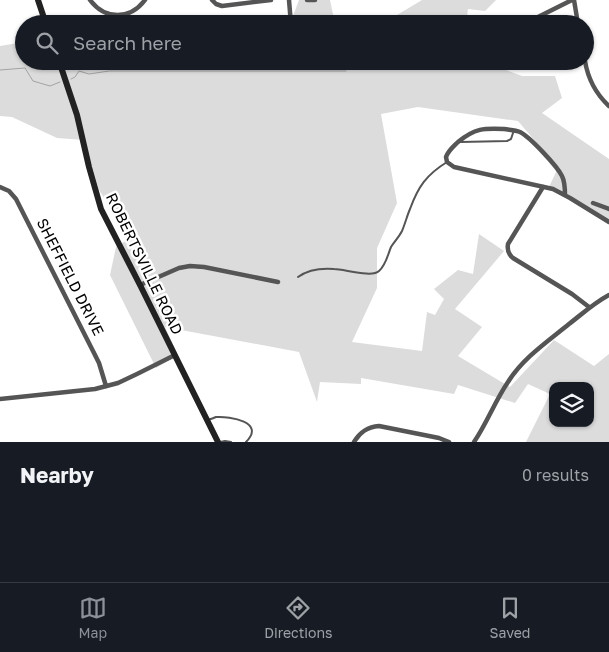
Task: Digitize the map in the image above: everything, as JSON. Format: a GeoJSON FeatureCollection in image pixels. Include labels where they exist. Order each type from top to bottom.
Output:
{"type":"FeatureCollection","features":[{"type":"Feature","properties":{"kind":"street"},"geometry":{"type":"LineString","coordinates":[[38,0],[43,15]]}},
{"type":"Feature","properties":{"kind":"street"},"geometry":{"type":"LineString","coordinates":[[90,0],[108,14],[118,15],[136,10],[145,0]]}},
{"type":"Feature","properties":{"kind":"street"},"geometry":{"type":"LineString","coordinates":[[212,0],[222,6],[271,0]]}},
{"type":"Feature","properties":{"kind":"street"},"geometry":{"type":"LineString","coordinates":[[289,0],[290,15]]}},
{"type":"Feature","properties":{"kind":"street"},"geometry":{"type":"LineString","coordinates":[[307,0],[315,0]]}},
{"type":"Feature","properties":{"kind":"street"},"geometry":{"type":"LineString","coordinates":[[542,15],[573,0],[576,15]]}},
{"type":"Feature","properties":{"kind":"street","name":"ROBERTSVILLE ROAD"},"geometry":{"type":"LineString","coordinates":[[62,70],[77,115],[100,209],[218,442]]}},
{"type":"Feature","properties":{"kind":"street"},"geometry":{"type":"LineString","coordinates":[[587,70],[591,83],[609,106]]}},
{"type":"Feature","properties":{"kind":"street"},"geometry":{"type":"LineString","coordinates":[[566,195],[562,175],[523,134],[514,130],[488,128],[478,130],[468,134],[447,154],[447,162],[454,167],[553,189],[609,222]]}},
{"type":"Feature","properties":{"kind":"street","name":"SHEFFIELD DRIVE"},"geometry":{"type":"LineString","coordinates":[[0,187],[9,191],[16,199],[99,363],[106,386]]}},
{"type":"Feature","properties":{"kind":"street"},"geometry":{"type":"LineString","coordinates":[[543,187],[508,244],[508,251],[510,256],[572,294],[589,307]]}},
{"type":"Feature","properties":{"kind":"street"},"geometry":{"type":"LineString","coordinates":[[593,203],[609,209]]}},
{"type":"Feature","properties":{"kind":"street"},"geometry":{"type":"LineString","coordinates":[[140,285],[179,268],[190,266],[204,267],[278,282]]}},
{"type":"Feature","properties":{"kind":"street"},"geometry":{"type":"LineString","coordinates":[[474,442],[486,424],[507,383],[518,369],[539,348],[589,307],[609,295]]}},
{"type":"Feature","properties":{"kind":"street"},"geometry":{"type":"LineString","coordinates":[[0,399],[82,391],[118,383],[175,355]]}},
{"type":"Feature","properties":{"kind":"street"},"geometry":{"type":"LineString","coordinates":[[354,442],[362,431],[379,426],[450,442]]}},
{"type":"Feature","properties":{"kind":"lane"},"geometry":{"type":"LineString","coordinates":[[458,142],[507,141],[511,139],[514,130]]}},
{"type":"Feature","properties":{"kind":"lane"},"geometry":{"type":"LineString","coordinates":[[298,277],[308,271],[322,269],[336,268],[371,273],[381,270],[392,246],[402,231],[420,186],[430,174],[447,162]]}},
{"type":"Feature","properties":{"kind":"lane"},"geometry":{"type":"LineString","coordinates":[[207,420],[217,417],[243,420],[250,425],[252,432],[246,442]]}},
{"type":"Feature","properties":{"kind":"lane"},"geometry":{"type":"LineString","coordinates":[[218,442],[231,442]]}},
{"type":"Feature","properties":{"kind":"shaded area"},"geometry":{"type":"Polygon","coordinates":[[[299,0],[330,0],[333,15],[293,15],[299,0]]]}},
{"type":"Feature","properties":{"kind":"shaded area"},"geometry":{"type":"Polygon","coordinates":[[[422,0],[496,0],[485,11],[468,9],[467,15],[397,15],[422,0]]]}},
{"type":"Feature","properties":{"kind":"shaded area"},"geometry":{"type":"Polygon","coordinates":[[[15,44],[15,70],[506,70],[522,76],[555,76],[562,98],[542,113],[609,159],[609,223],[549,187],[557,170],[565,176],[518,121],[418,107],[381,114],[397,203],[377,248],[377,288],[352,342],[422,351],[427,312],[435,315],[444,299],[434,289],[458,270],[473,274],[479,234],[504,251],[455,309],[482,327],[458,356],[510,387],[554,340],[594,366],[609,354],[609,442],[526,442],[549,396],[549,427],[594,427],[594,382],[549,382],[549,394],[528,384],[515,403],[458,385],[454,394],[361,378],[361,384],[320,382],[317,402],[299,352],[165,327],[178,355],[156,368],[110,275],[116,247],[130,238],[99,190],[84,140],[57,138],[12,117],[0,116],[0,46],[15,44]]]}},
{"type":"Feature","properties":{"kind":"waterway"},"geometry":{"type":"LineString","coordinates":[[0,70],[15,69]]}},
{"type":"Feature","properties":{"kind":"waterway"},"geometry":{"type":"LineString","coordinates":[[26,70],[33,81],[50,86],[60,82]]}},
{"type":"Feature","properties":{"kind":"waterway"},"geometry":{"type":"LineString","coordinates":[[71,79],[79,71],[89,74],[109,71],[346,71]]}}]}
